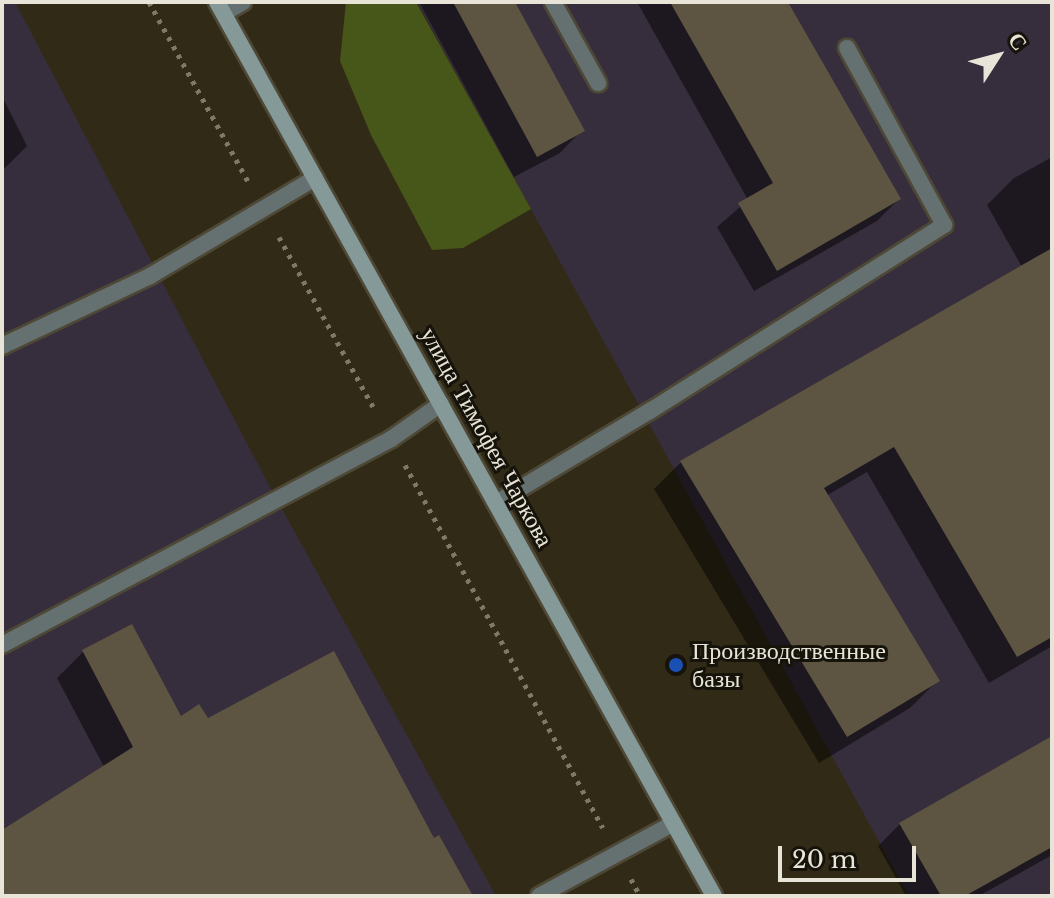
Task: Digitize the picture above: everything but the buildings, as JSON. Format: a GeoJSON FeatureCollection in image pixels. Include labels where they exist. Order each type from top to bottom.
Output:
{"type":"FeatureCollection","features":[{"type":"Feature","properties":{"kind":"main road","name":"улица Тимофея Чаркова"},"geometry":{"type":"LineString","coordinates":[[220,8],[714,896]]}},
{"type":"Feature","properties":{"kind":"lane"},"geometry":{"type":"LineString","coordinates":[[220,8],[243,2]]}},
{"type":"Feature","properties":{"kind":"lane"},"geometry":{"type":"LineString","coordinates":[[553,2],[598,83]]}},
{"type":"Feature","properties":{"kind":"lane"},"geometry":{"type":"LineString","coordinates":[[496,503],[650,411],[944,225],[847,48]]}},
{"type":"Feature","properties":{"kind":"lane"},"geometry":{"type":"LineString","coordinates":[[2,346],[150,276],[315,178]]}},
{"type":"Feature","properties":{"kind":"lane"},"geometry":{"type":"LineString","coordinates":[[2,645],[391,439],[441,404]]}},
{"type":"Feature","properties":{"kind":"lane"},"geometry":{"type":"LineString","coordinates":[[539,896],[674,823]]}},
{"type":"Feature","properties":{"kind":"shaded area"},"geometry":{"type":"Polygon","coordinates":[[[2,2],[15,2],[272,491],[496,896],[2,896],[2,2]]]}},
{"type":"Feature","properties":{"kind":"shaded area"},"geometry":{"type":"Polygon","coordinates":[[[417,2],[1052,2],[1052,896],[909,896],[417,2]]]}},
{"type":"Feature","properties":{"kind":"green space"},"geometry":{"type":"Polygon","coordinates":[[[346,2],[416,2],[531,209],[463,248],[432,250],[371,135],[340,61],[346,2]]]}},
{"type":"Feature","properties":{"kind":"place","name":"Производственные базы"},"geometry":{"type":"Point","coordinates":[676,665]}}]}
